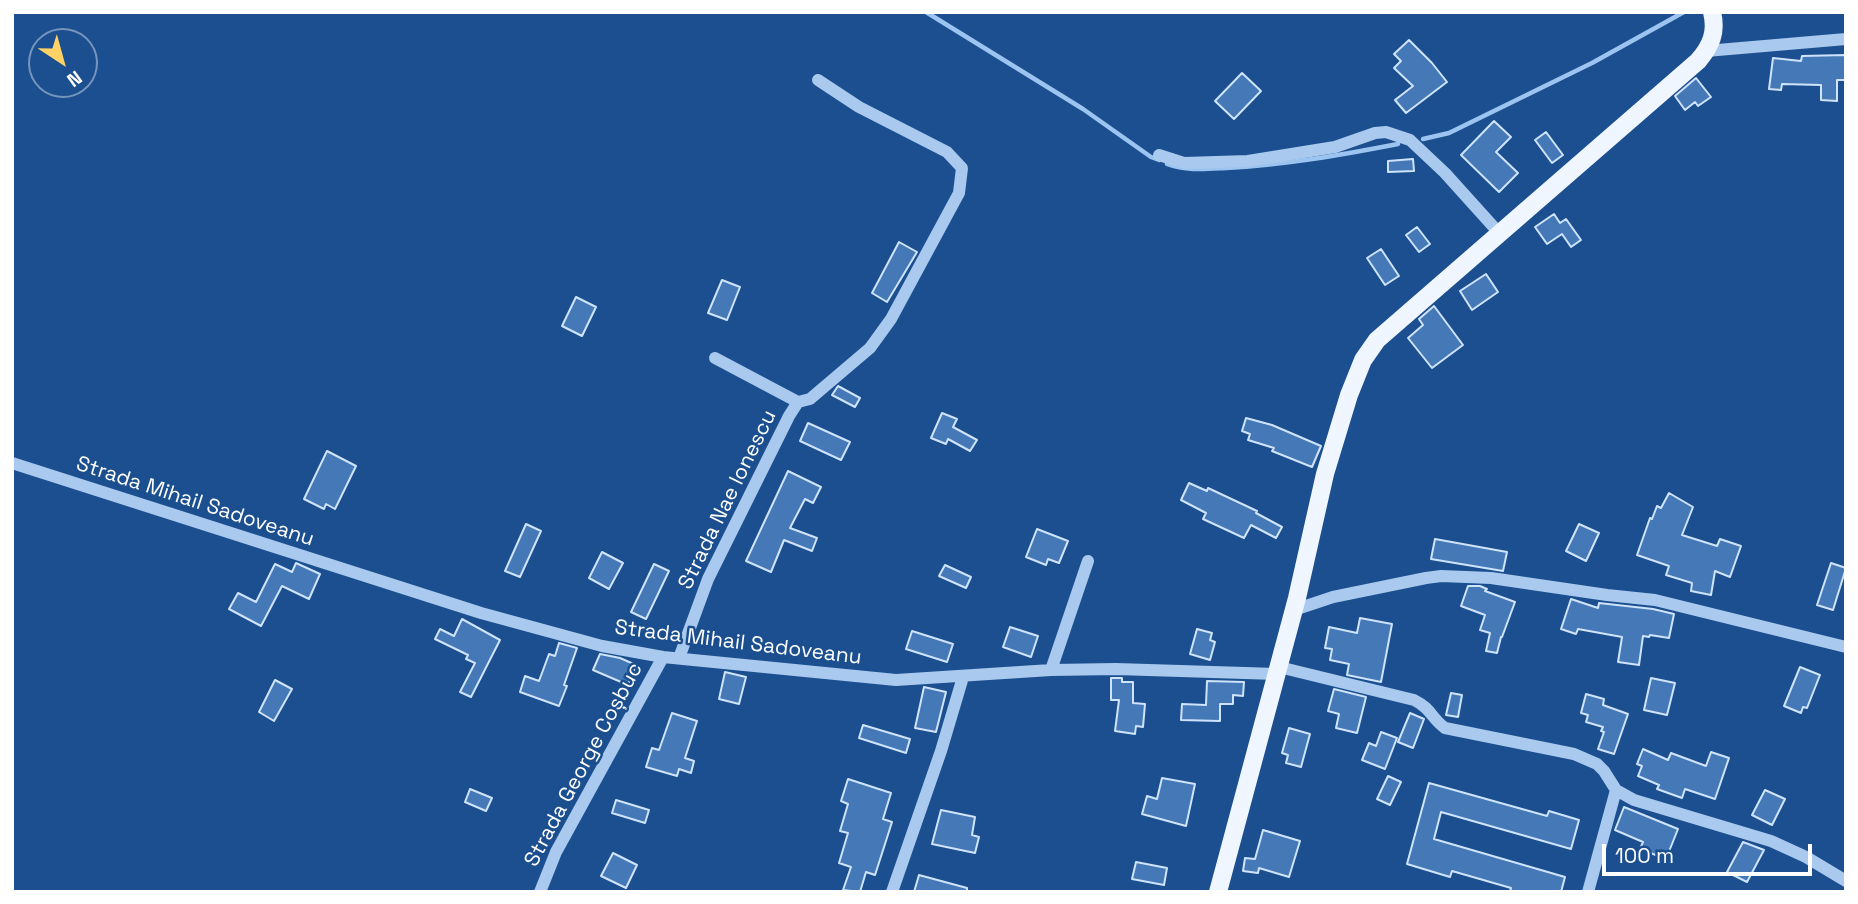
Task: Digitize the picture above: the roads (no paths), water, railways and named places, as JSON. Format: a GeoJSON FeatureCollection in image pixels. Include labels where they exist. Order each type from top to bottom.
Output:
{"type":"FeatureCollection","features":[{"type":"Feature","properties":{"kind":"main road"},"geometry":{"type":"LineString","coordinates":[[1219,892],[1294,610],[1325,474],[1349,395],[1363,360],[1377,340],[1684,74],[1706,51],[1714,34],[1714,13]]}},
{"type":"Feature","properties":{"kind":"street"},"geometry":{"type":"LineString","coordinates":[[1706,51],[1846,39]]}},
{"type":"Feature","properties":{"kind":"street","name":"Strada Nae Ionescu"},"geometry":{"type":"LineString","coordinates":[[679,658],[708,579],[789,416],[798,402],[810,399],[870,348],[891,319],[959,193],[962,168],[947,152],[859,107],[818,80]]}},
{"type":"Feature","properties":{"kind":"street"},"geometry":{"type":"LineString","coordinates":[[1159,155],[1184,163],[1248,160],[1335,147],[1375,133],[1386,132],[1410,140],[1446,173],[1500,234]]}},
{"type":"Feature","properties":{"kind":"street"},"geometry":{"type":"LineString","coordinates":[[715,358],[798,402]]}},
{"type":"Feature","properties":{"kind":"street","name":"Strada Mihail Sadoveanu"},"geometry":{"type":"LineString","coordinates":[[12,463],[481,613],[602,646],[663,657],[879,679],[963,677],[1051,670],[1278,671],[1414,700],[1430,710],[1436,722],[1445,728],[1574,754],[1597,764],[1616,790]]}},
{"type":"Feature","properties":{"kind":"street"},"geometry":{"type":"LineString","coordinates":[[1051,670],[1088,561]]}},
{"type":"Feature","properties":{"kind":"street"},"geometry":{"type":"LineString","coordinates":[[1294,610],[1333,597],[1426,578],[1479,577],[1655,600],[1846,647]]}},
{"type":"Feature","properties":{"kind":"street","name":"Strada George Coșbuc"},"geometry":{"type":"LineString","coordinates":[[540,892],[562,841],[663,657]]}},
{"type":"Feature","properties":{"kind":"street"},"geometry":{"type":"LineString","coordinates":[[892,892],[963,677]]}},
{"type":"Feature","properties":{"kind":"street"},"geometry":{"type":"LineString","coordinates":[[1588,892],[1616,790],[1634,800],[1771,841],[1806,857],[1846,881]]}},
{"type":"Feature","properties":{"kind":"waterway"},"geometry":{"type":"LineString","coordinates":[[926,12],[1083,109],[1159,160]]}},
{"type":"Feature","properties":{"kind":"waterway"},"geometry":{"type":"LineString","coordinates":[[1423,139],[1449,133],[1592,63],[1684,12]]}},
{"type":"Feature","properties":{"kind":"waterway"},"geometry":{"type":"LineString","coordinates":[[1167,164],[1196,169],[1248,167],[1398,144]]}}]}
